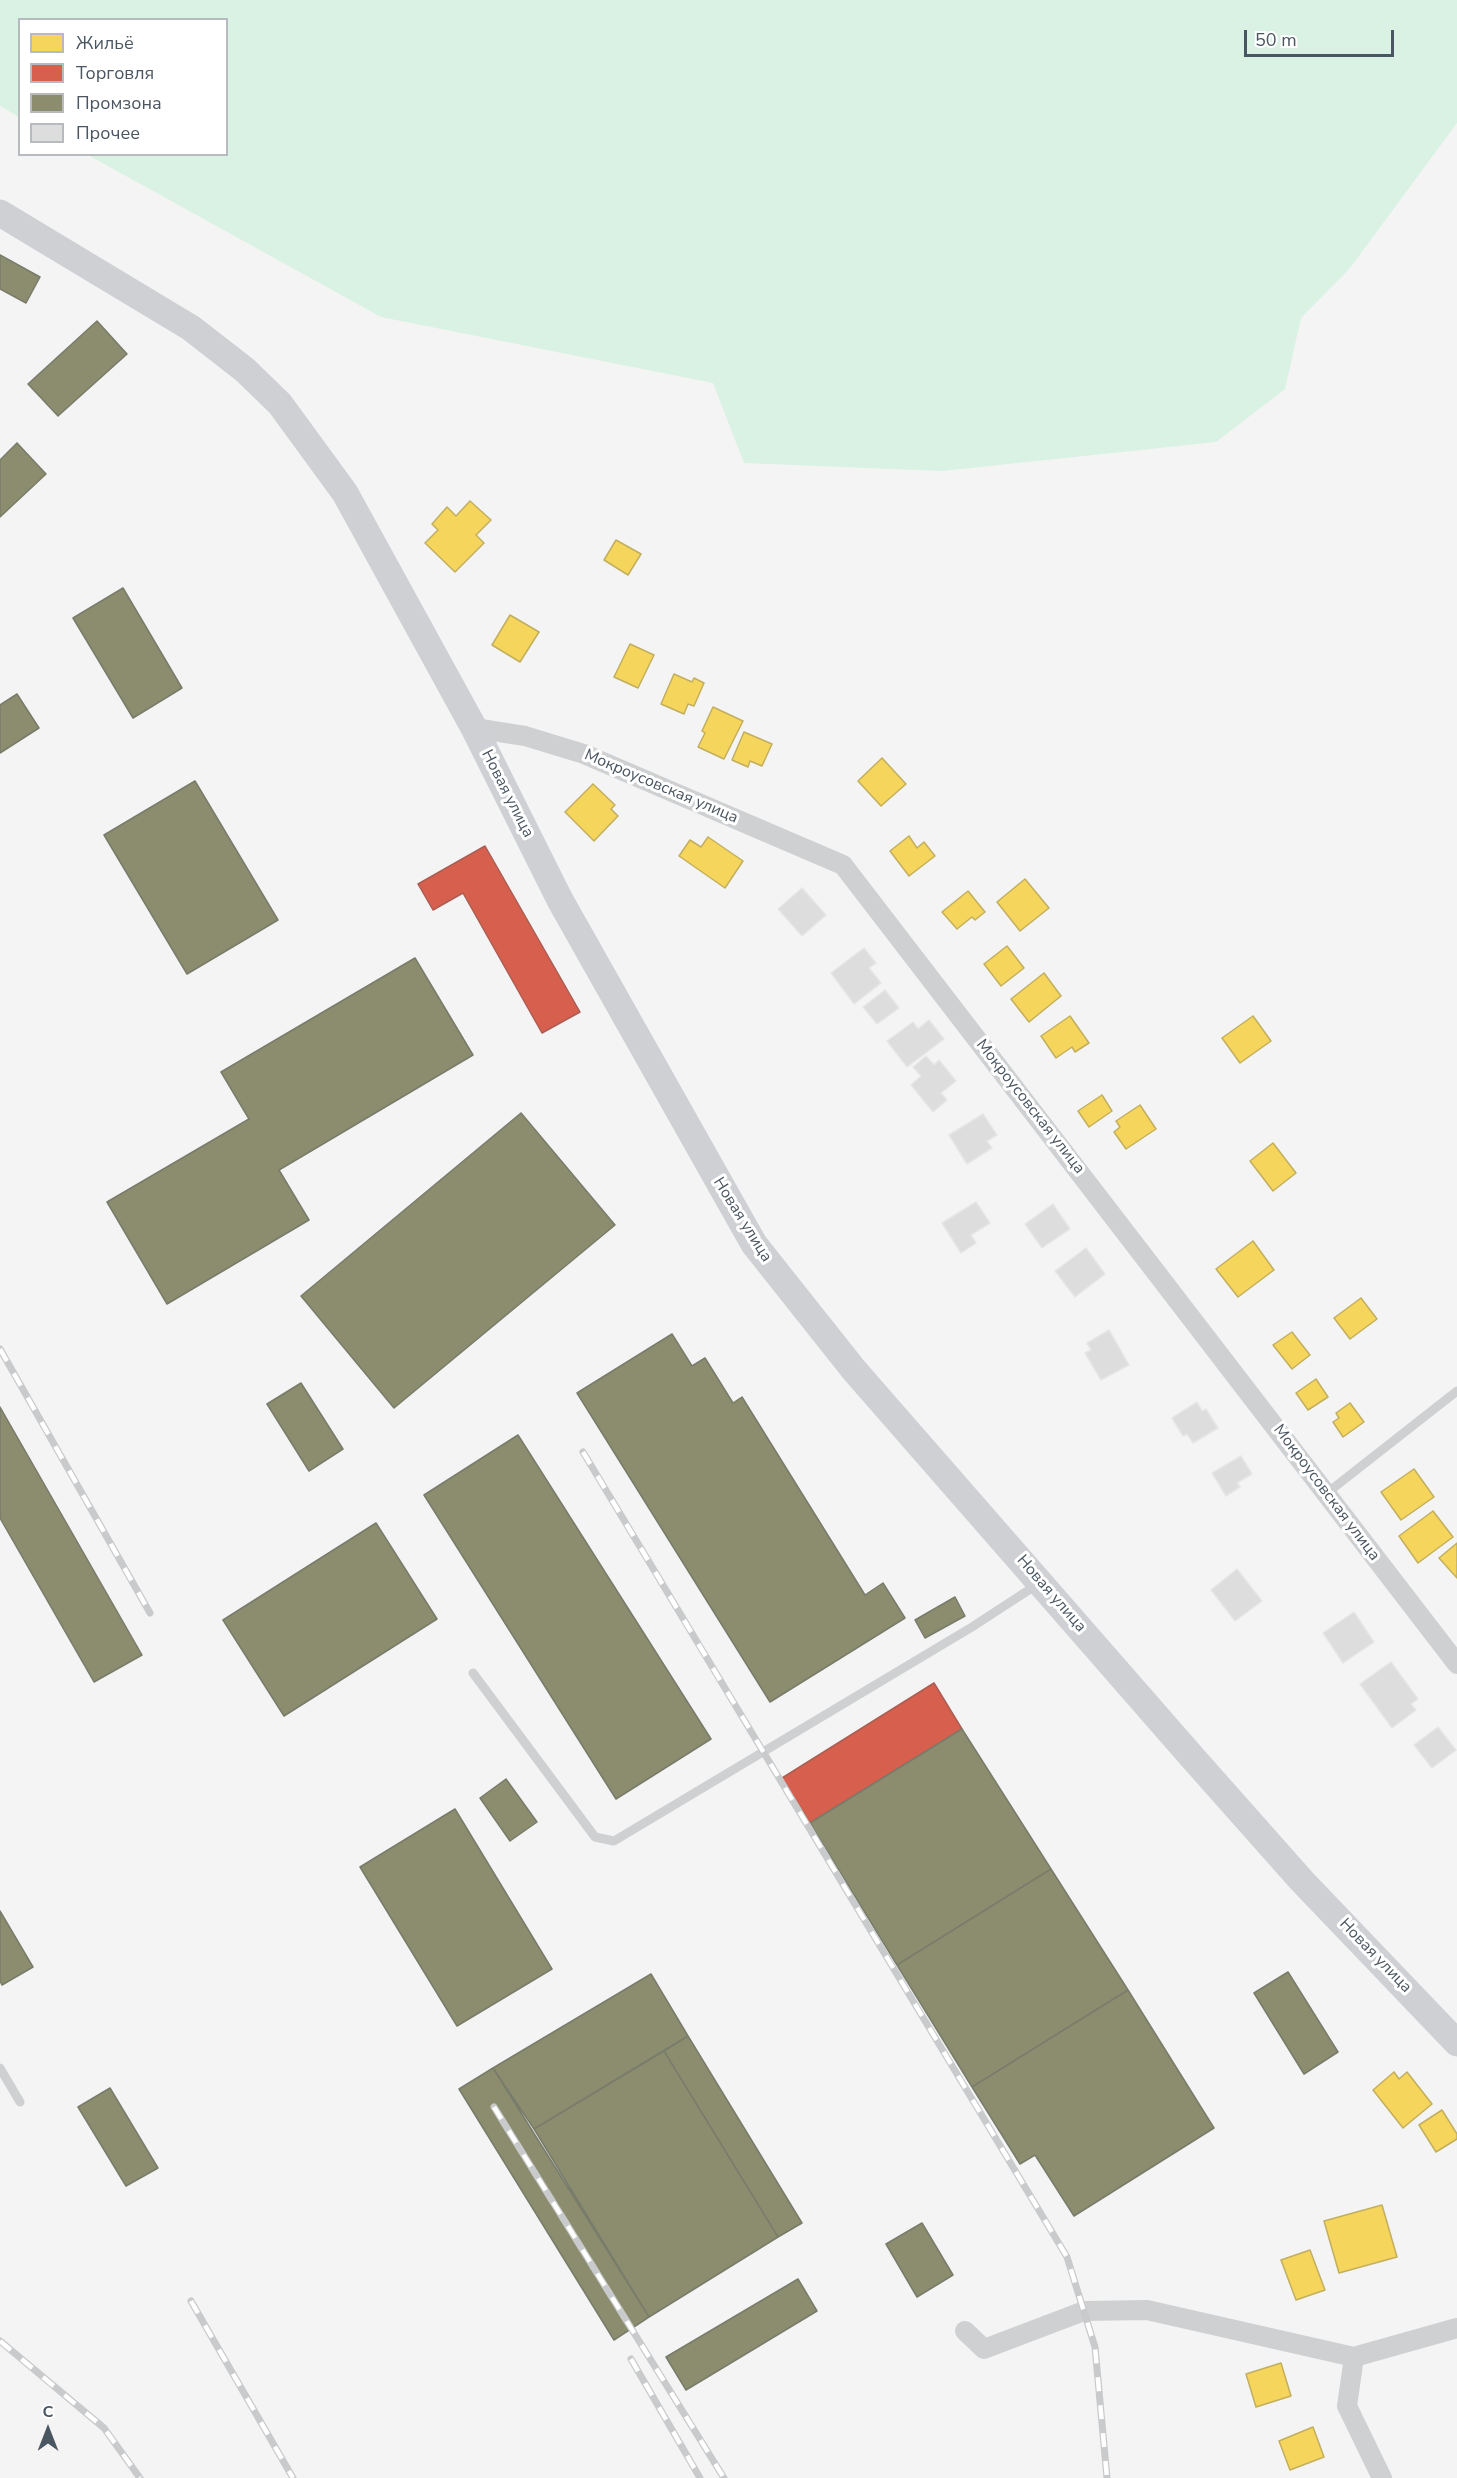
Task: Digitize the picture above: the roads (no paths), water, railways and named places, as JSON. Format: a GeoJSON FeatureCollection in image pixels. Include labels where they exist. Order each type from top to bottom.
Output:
{"type":"FeatureCollection","features":[{"type":"Feature","properties":{"kind":"main road","name":"Новая улица"},"geometry":{"type":"LineString","coordinates":[[0,213],[191,328],[245,370],[280,404],[345,493],[474,728],[560,900],[754,1244],[854,1370],[1192,1757],[1302,1881],[1457,2043]]}},
{"type":"Feature","properties":{"kind":"street","name":"Мокроусовская улица"},"geometry":{"type":"LineString","coordinates":[[474,728],[525,736],[584,754],[843,865],[1457,1664]]}},
{"type":"Feature","properties":{"kind":"street"},"geometry":{"type":"LineString","coordinates":[[965,2331],[984,2349],[1084,2311],[1147,2310],[1354,2357],[1457,2328]]}},
{"type":"Feature","properties":{"kind":"street"},"geometry":{"type":"LineString","coordinates":[[1354,2357],[1347,2406],[1382,2478]]}},
{"type":"Feature","properties":{"kind":"lane"},"geometry":{"type":"LineString","coordinates":[[1327,1493],[1457,1391]]}},
{"type":"Feature","properties":{"kind":"lane"},"geometry":{"type":"LineString","coordinates":[[473,1673],[595,1837],[614,1841],[972,1627],[1040,1582]]}},
{"type":"Feature","properties":{"kind":"lane"},"geometry":{"type":"LineString","coordinates":[[0,2068],[20,2102]]}},
{"type":"Feature","properties":{"kind":"railway"},"geometry":{"type":"LineString","coordinates":[[0,1349],[150,1613]]}},
{"type":"Feature","properties":{"kind":"railway"},"geometry":{"type":"LineString","coordinates":[[583,1452],[1067,2257],[1095,2347],[1107,2478]]}},
{"type":"Feature","properties":{"kind":"railway"},"geometry":{"type":"LineString","coordinates":[[494,2107],[724,2478]]}},
{"type":"Feature","properties":{"kind":"railway"},"geometry":{"type":"LineString","coordinates":[[191,2301],[293,2478]]}},
{"type":"Feature","properties":{"kind":"railway"},"geometry":{"type":"LineString","coordinates":[[0,2341],[104,2428],[140,2478]]}},
{"type":"Feature","properties":{"kind":"railway"},"geometry":{"type":"LineString","coordinates":[[631,2359],[700,2478]]}}]}
